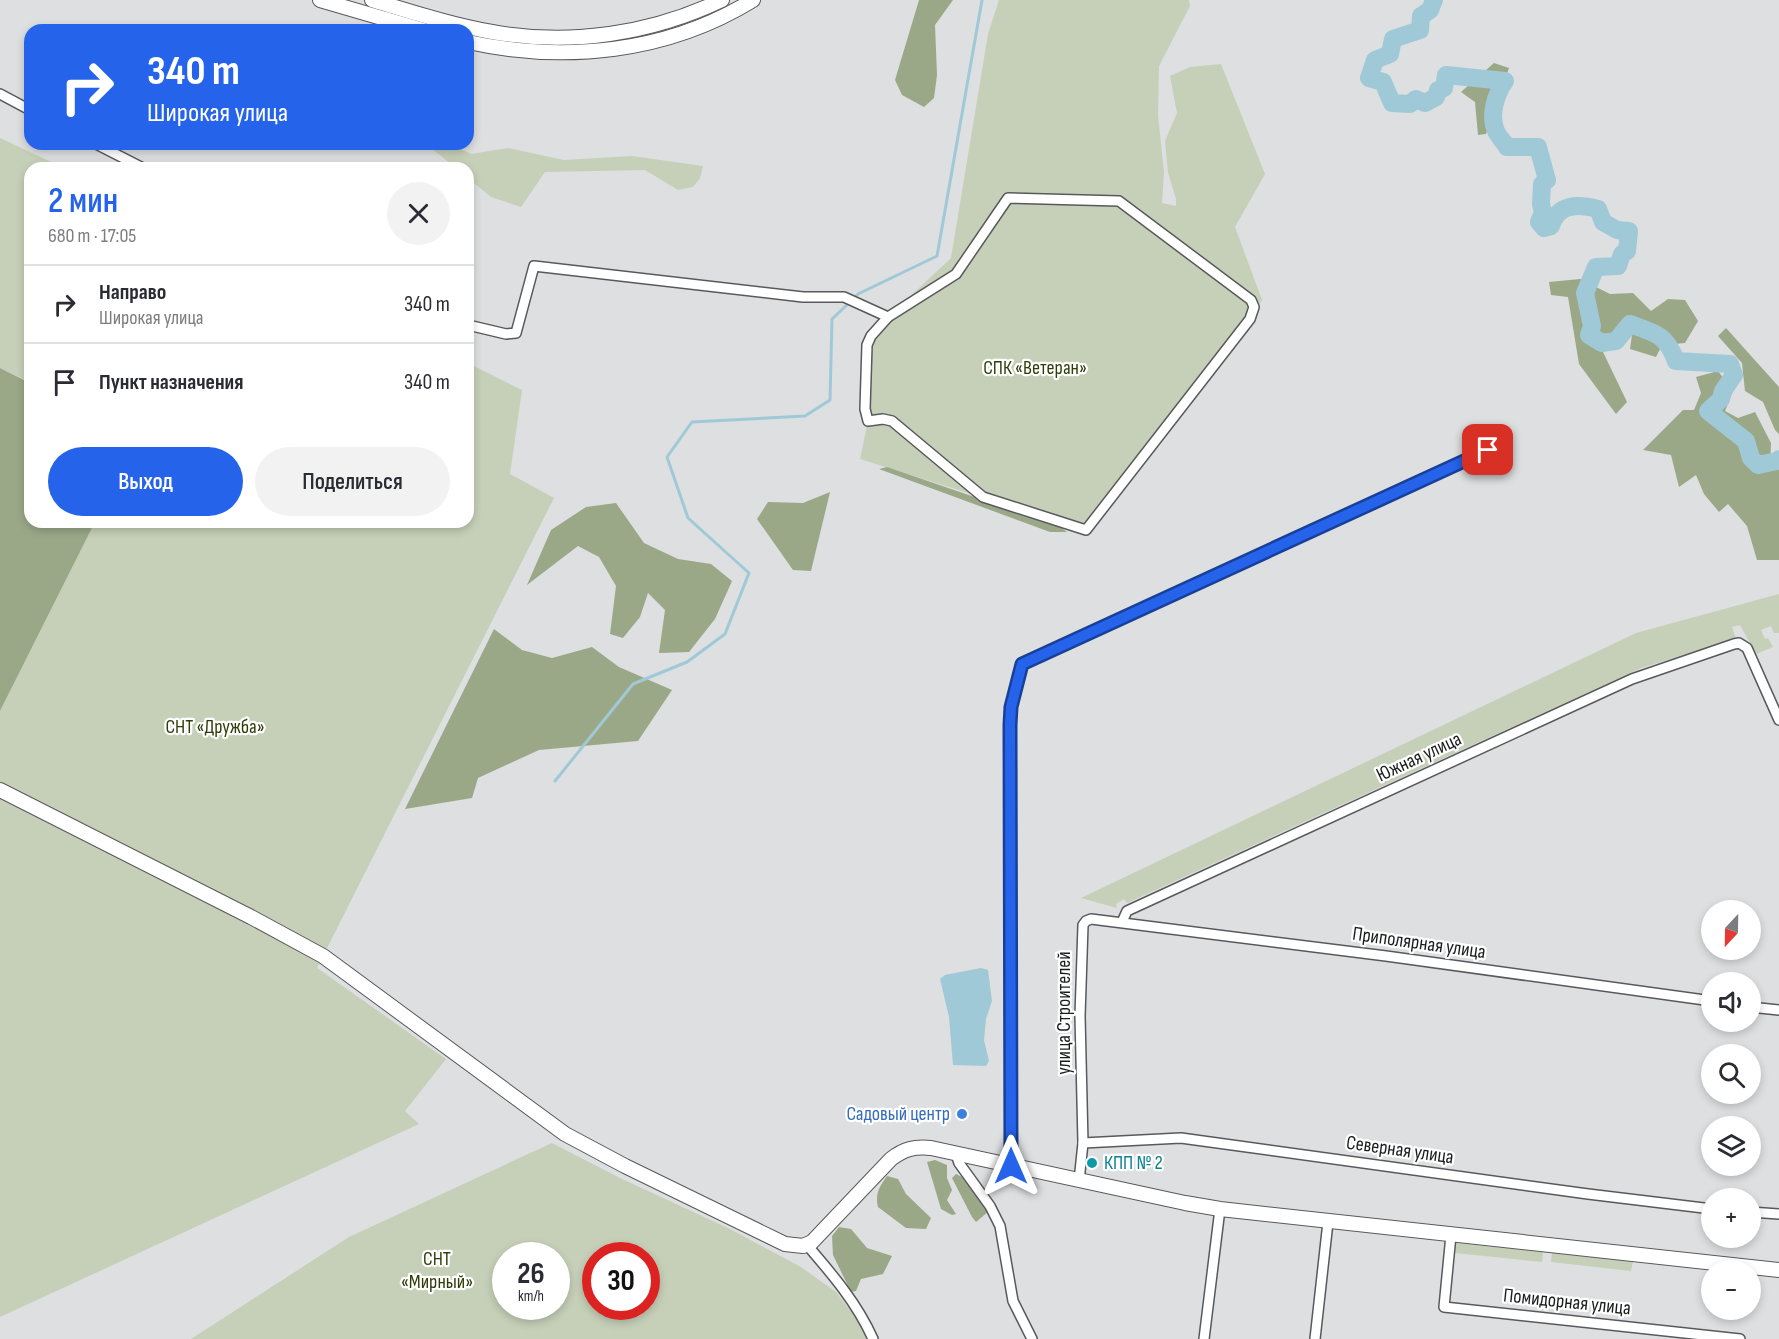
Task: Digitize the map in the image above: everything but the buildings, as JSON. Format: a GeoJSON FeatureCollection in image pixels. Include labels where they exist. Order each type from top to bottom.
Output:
{"type":"FeatureCollection","features":[{"type":"Feature","properties":{"kind":"street"},"geometry":{"type":"LineString","coordinates":[[320,0],[402,24]]}},
{"type":"Feature","properties":{"kind":"street"},"geometry":{"type":"LineString","coordinates":[[372,0],[462,24]]}},
{"type":"Feature","properties":{"kind":"street"},"geometry":{"type":"LineString","coordinates":[[474,27],[531,37],[612,34],[687,15],[722,0]]}},
{"type":"Feature","properties":{"kind":"street"},"geometry":{"type":"LineString","coordinates":[[474,43],[546,53],[579,53],[625,47],[657,41],[690,31],[753,0]]}},
{"type":"Feature","properties":{"kind":"street"},"geometry":{"type":"LineString","coordinates":[[0,94],[24,107]]}},
{"type":"Feature","properties":{"kind":"street"},"geometry":{"type":"LineString","coordinates":[[108,150],[131,162]]}},
{"type":"Feature","properties":{"kind":"street"},"geometry":{"type":"LineString","coordinates":[[1008,198],[1119,201],[1251,300],[1254,307],[1250,319],[1086,530],[983,497],[892,421],[882,419],[868,421],[865,410],[867,345],[871,336],[888,317],[956,274],[1008,198]]}},
{"type":"Feature","properties":{"kind":"street"},"geometry":{"type":"LineString","coordinates":[[474,326],[506,334],[516,333],[534,266],[803,297],[836,296],[888,317]]}},
{"type":"Feature","properties":{"kind":"street"},"geometry":{"type":"LineString","coordinates":[[1011,1166],[1010,725],[1011,707],[1022,664],[1488,450]]}},
{"type":"Feature","properties":{"kind":"street","name":"Южная улица"},"geometry":{"type":"LineString","coordinates":[[1122,922],[1127,911],[1632,679],[1734,644],[1743,644],[1747,648],[1779,720]]}},
{"type":"Feature","properties":{"kind":"street"},"geometry":{"type":"LineString","coordinates":[[0,790],[322,956],[584,1146],[773,1239],[792,1246],[807,1245],[814,1240],[876,1174],[900,1153],[916,1147],[1011,1166],[1220,1214],[1328,1227],[1451,1235],[1779,1270]]}},
{"type":"Feature","properties":{"kind":"street","name":"улица Строителей"},"geometry":{"type":"LineString","coordinates":[[1083,1143],[1080,1004],[1083,925],[1091,919],[1122,922]]}},
{"type":"Feature","properties":{"kind":"street","name":"Приполярная улица"},"geometry":{"type":"LineString","coordinates":[[1122,922],[1701,1000]]}},
{"type":"Feature","properties":{"kind":"street"},"geometry":{"type":"LineString","coordinates":[[1761,1008],[1779,1010]]}},
{"type":"Feature","properties":{"kind":"street","name":"Северная улица"},"geometry":{"type":"LineString","coordinates":[[1083,1143],[1181,1138],[1599,1196],[1701,1208]]}},
{"type":"Feature","properties":{"kind":"street"},"geometry":{"type":"LineString","coordinates":[[1079,1181],[1083,1143]]}},
{"type":"Feature","properties":{"kind":"street"},"geometry":{"type":"LineString","coordinates":[[956,1154],[959,1163],[990,1206],[1000,1226],[1013,1301],[1032,1339]]}},
{"type":"Feature","properties":{"kind":"street"},"geometry":{"type":"LineString","coordinates":[[1761,1213],[1779,1214]]}},
{"type":"Feature","properties":{"kind":"street"},"geometry":{"type":"LineString","coordinates":[[1204,1339],[1220,1214]]}},
{"type":"Feature","properties":{"kind":"street"},"geometry":{"type":"LineString","coordinates":[[1315,1339],[1328,1227]]}},
{"type":"Feature","properties":{"kind":"street","name":"Помидорная улица"},"geometry":{"type":"LineString","coordinates":[[1451,1235],[1444,1307],[1740,1339]]}},
{"type":"Feature","properties":{"kind":"street"},"geometry":{"type":"LineString","coordinates":[[807,1245],[840,1284],[873,1339]]}},
{"type":"Feature","properties":{"kind":"green space"},"geometry":{"type":"Polygon","coordinates":[[[919,0],[953,0],[935,25],[937,75],[934,98],[924,107],[902,95],[895,80],[919,0]]]}},
{"type":"Feature","properties":{"kind":"green space","name":"СПК «Ветеран»"},"geometry":{"type":"Polygon","coordinates":[[[999,0],[1189,0],[1190,6],[1159,66],[1158,115],[1164,172],[1162,203],[1176,206],[1168,173],[1165,141],[1177,113],[1170,76],[1190,67],[1221,64],[1265,174],[1235,227],[1262,300],[1250,319],[1086,530],[860,459],[868,421],[867,345],[888,317],[951,258],[988,34],[999,0]]]}},
{"type":"Feature","properties":{"kind":"green space"},"geometry":{"type":"Polygon","coordinates":[[[1494,63],[1509,68],[1486,134],[1478,135],[1475,102],[1461,92],[1494,63]]]}},
{"type":"Feature","properties":{"kind":"green space"},"geometry":{"type":"Polygon","coordinates":[[[0,138],[51,162],[24,162],[24,379],[0,368],[0,138]]]}},
{"type":"Feature","properties":{"kind":"green space"},"geometry":{"type":"Polygon","coordinates":[[[508,148],[564,160],[632,156],[703,166],[700,178],[693,187],[678,190],[645,170],[545,172],[521,207],[491,197],[474,183],[474,162],[448,162],[434,150],[463,150],[471,154],[508,148]]]}},
{"type":"Feature","properties":{"kind":"green space"},"geometry":{"type":"Polygon","coordinates":[[[1580,279],[1610,294],[1633,293],[1651,311],[1668,299],[1685,300],[1698,321],[1685,343],[1662,345],[1656,357],[1630,349],[1632,335],[1603,352],[1627,402],[1616,414],[1579,364],[1568,297],[1551,295],[1549,282],[1580,279]]]}},
{"type":"Feature","properties":{"kind":"green space"},"geometry":{"type":"Polygon","coordinates":[[[1726,328],[1779,387],[1779,434],[1763,402],[1745,391],[1742,363],[1718,336],[1726,328]]]}},
{"type":"Feature","properties":{"kind":"green space","name":"СНТ «Дружба»"},"geometry":{"type":"Polygon","coordinates":[[[474,366],[522,390],[510,474],[554,498],[317,968],[446,1059],[405,1111],[419,1124],[0,1317],[0,711],[92,528],[474,528],[474,366]]]}},
{"type":"Feature","properties":{"kind":"green space"},"geometry":{"type":"Polygon","coordinates":[[[0,368],[24,380],[24,528],[92,528],[0,711],[0,368]]]}},
{"type":"Feature","properties":{"kind":"green space"},"geometry":{"type":"Polygon","coordinates":[[[1718,371],[1733,391],[1725,411],[1738,418],[1755,412],[1771,443],[1770,470],[1779,466],[1779,560],[1757,560],[1747,526],[1728,504],[1719,512],[1704,494],[1696,475],[1679,487],[1671,455],[1643,450],[1683,410],[1694,410],[1701,393],[1696,377],[1718,371]]]}},
{"type":"Feature","properties":{"kind":"green space"},"geometry":{"type":"Polygon","coordinates":[[[887,467],[1059,526],[1067,532],[1050,532],[879,469],[887,467]]]}},
{"type":"Feature","properties":{"kind":"green space"},"geometry":{"type":"Polygon","coordinates":[[[830,492],[811,571],[793,570],[757,519],[768,502],[803,503],[830,492]]]}},
{"type":"Feature","properties":{"kind":"green space"},"geometry":{"type":"Polygon","coordinates":[[[616,503],[644,543],[678,559],[711,564],[732,581],[715,619],[689,652],[659,653],[665,610],[648,593],[640,617],[623,638],[610,634],[616,586],[599,557],[578,546],[527,585],[551,530],[586,507],[616,503]]]}},
{"type":"Feature","properties":{"kind":"green space"},"geometry":{"type":"Polygon","coordinates":[[[1779,594],[1779,633],[1774,633],[1771,626],[1761,630],[1765,639],[1768,638],[1773,647],[1756,654],[1740,625],[1732,627],[1736,639],[1641,668],[1127,903],[1124,899],[1116,904],[1117,908],[1081,898],[1636,633],[1779,594]]]}},
{"type":"Feature","properties":{"kind":"green space"},"geometry":{"type":"Polygon","coordinates":[[[494,629],[522,650],[552,658],[592,647],[619,667],[672,690],[638,741],[539,750],[478,778],[472,798],[405,809],[494,629]]]}},
{"type":"Feature","properties":{"kind":"green space","name":"СНТ «Мирный»"},"geometry":{"type":"Polygon","coordinates":[[[552,1143],[620,1178],[730,1229],[801,1267],[836,1292],[868,1339],[191,1339],[349,1237],[552,1143]]]}},
{"type":"Feature","properties":{"kind":"green space"},"geometry":{"type":"Polygon","coordinates":[[[935,1160],[947,1165],[947,1178],[952,1190],[947,1200],[956,1214],[952,1215],[941,1209],[927,1162],[935,1160]]]}},
{"type":"Feature","properties":{"kind":"green space"},"geometry":{"type":"Polygon","coordinates":[[[956,1174],[962,1177],[989,1211],[976,1222],[952,1178],[956,1174]]]}},
{"type":"Feature","properties":{"kind":"green space"},"geometry":{"type":"Polygon","coordinates":[[[887,1176],[898,1179],[906,1194],[931,1218],[926,1229],[906,1228],[878,1207],[878,1191],[887,1176]]]}},
{"type":"Feature","properties":{"kind":"green space"},"geometry":{"type":"Polygon","coordinates":[[[839,1227],[851,1229],[867,1248],[892,1256],[883,1274],[861,1279],[856,1291],[851,1292],[833,1255],[832,1236],[839,1227]]]}},
{"type":"Feature","properties":{"kind":"green space"},"geometry":{"type":"Polygon","coordinates":[[[1456,1243],[1543,1252],[1542,1262],[1455,1253],[1456,1243]]]}},
{"type":"Feature","properties":{"kind":"green space"},"geometry":{"type":"Polygon","coordinates":[[[1552,1253],[1633,1261],[1631,1271],[1551,1262],[1552,1253]]]}},
{"type":"Feature","properties":{"kind":"water"},"geometry":{"type":"Polygon","coordinates":[[[981,968],[988,970],[992,1001],[986,1019],[984,1040],[989,1061],[986,1066],[953,1065],[949,1017],[940,979],[945,975],[981,968]]]}},
{"type":"Feature","properties":{"kind":"waterway"},"geometry":{"type":"LineString","coordinates":[[854,298],[937,256],[982,0]]}},
{"type":"Feature","properties":{"kind":"waterway"},"geometry":{"type":"LineString","coordinates":[[1434,0],[1430,10],[1421,16],[1420,30],[1393,39],[1390,54],[1375,60],[1369,78],[1383,82],[1392,103],[1410,104],[1416,99],[1425,103],[1436,97],[1438,90],[1444,88],[1446,75],[1505,81],[1494,105],[1494,125],[1507,147],[1538,147],[1547,180],[1542,184],[1543,213],[1539,222],[1544,228],[1551,226],[1554,218],[1564,209],[1583,206],[1598,209],[1603,222],[1617,230],[1629,231],[1627,251],[1622,254],[1618,266],[1596,267],[1585,293],[1592,326],[1589,335],[1602,343],[1616,341],[1630,324],[1664,340],[1676,361],[1730,364],[1734,375],[1723,391],[1721,399],[1708,411],[1746,441],[1751,458],[1758,465],[1779,459]]}},
{"type":"Feature","properties":{"kind":"waterway"},"geometry":{"type":"LineString","coordinates":[[555,781],[633,684],[687,662],[725,634],[749,573],[688,518],[667,457],[692,422],[805,416],[830,400],[832,319],[849,303]]}},
{"type":"Feature","properties":{"kind":"place","name":"Садовый центр"},"geometry":{"type":"Point","coordinates":[962,1114]}},
{"type":"Feature","properties":{"kind":"place","name":"КПП № 2"},"geometry":{"type":"Point","coordinates":[1092,1163]}},
{"type":"Feature","properties":{"kind":"route"},"geometry":{"type":"LineString","coordinates":[[1011,1166],[1010,725],[1011,707],[1022,664],[1488,450]]}}]}
